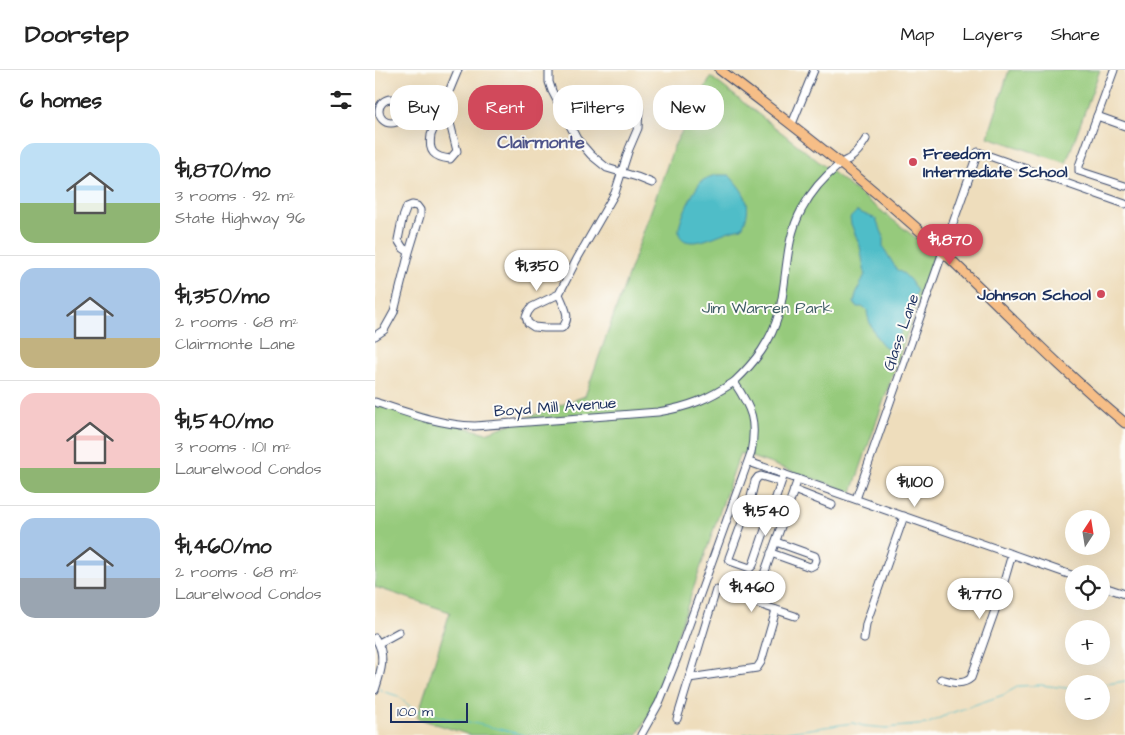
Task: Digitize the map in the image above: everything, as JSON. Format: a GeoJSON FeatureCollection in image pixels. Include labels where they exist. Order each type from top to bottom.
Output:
{"type":"FeatureCollection","features":[{"type":"Feature","properties":{"kind":"main road"},"geometry":{"type":"LineString","coordinates":[[720,70],[841,163],[897,211],[1044,351],[1125,423]]}},
{"type":"Feature","properties":{"kind":"street"},"geometry":{"type":"LineString","coordinates":[[452,85],[458,70]]}},
{"type":"Feature","properties":{"kind":"street"},"geometry":{"type":"LineString","coordinates":[[549,70],[549,82],[553,91]]}},
{"type":"Feature","properties":{"kind":"street"},"geometry":{"type":"LineString","coordinates":[[792,124],[814,70]]}},
{"type":"Feature","properties":{"kind":"street"},"geometry":{"type":"LineString","coordinates":[[1114,70],[1079,166],[1079,171],[1125,186]]}},
{"type":"Feature","properties":{"kind":"street"},"geometry":{"type":"LineString","coordinates":[[443,107],[450,122],[457,151],[450,159],[439,157],[431,151],[429,143],[443,107]]}},
{"type":"Feature","properties":{"kind":"street"},"geometry":{"type":"LineString","coordinates":[[1097,116],[1125,126]]}},
{"type":"Feature","properties":{"kind":"street"},"geometry":{"type":"LineString","coordinates":[[572,130],[577,140],[607,168],[652,183]]}},
{"type":"Feature","properties":{"kind":"street"},"geometry":{"type":"LineString","coordinates":[[559,294],[567,316],[566,323],[562,328],[534,327],[528,323],[526,317],[532,307],[559,294],[577,258],[615,193],[637,130]]}},
{"type":"Feature","properties":{"kind":"street","name":"Boyd Mill Avenue"},"geometry":{"type":"LineString","coordinates":[[375,402],[434,421],[461,426],[475,426],[658,412],[677,409],[708,398],[734,382],[751,365],[764,347],[775,325],[779,311],[788,251],[798,217],[822,181],[841,163],[855,155],[866,139]]}},
{"type":"Feature","properties":{"kind":"street","name":"Glass Lane"},"geometry":{"type":"LineString","coordinates":[[856,500],[978,152],[1125,204]]}},
{"type":"Feature","properties":{"kind":"street"},"geometry":{"type":"LineString","coordinates":[[375,336],[383,330],[394,312],[420,216],[420,210],[417,206],[412,205],[407,207],[398,240],[403,248],[409,252]]}},
{"type":"Feature","properties":{"kind":"street"},"geometry":{"type":"LineString","coordinates":[[641,735],[659,703],[677,658],[749,462],[754,437],[753,424],[750,410],[734,382]]}},
{"type":"Feature","properties":{"kind":"street"},"geometry":{"type":"LineString","coordinates":[[749,462],[1065,573]]}},
{"type":"Feature","properties":{"kind":"street"},"geometry":{"type":"LineString","coordinates":[[781,482],[761,476],[755,481],[750,501],[729,558],[730,561],[750,568],[753,565],[784,474]]}},
{"type":"Feature","properties":{"kind":"street"},"geometry":{"type":"LineString","coordinates":[[754,602],[799,479]]}},
{"type":"Feature","properties":{"kind":"street"},"geometry":{"type":"LineString","coordinates":[[794,490],[832,505]]}},
{"type":"Feature","properties":{"kind":"street"},"geometry":{"type":"LineString","coordinates":[[864,640],[866,624],[904,516]]}},
{"type":"Feature","properties":{"kind":"street"},"geometry":{"type":"LineString","coordinates":[[771,553],[810,567],[814,565],[815,556],[776,542]]}},
{"type":"Feature","properties":{"kind":"street"},"geometry":{"type":"LineString","coordinates":[[941,679],[963,683],[971,678],[999,599],[1012,554]]}},
{"type":"Feature","properties":{"kind":"street"},"geometry":{"type":"LineString","coordinates":[[1110,589],[1125,594]]}},
{"type":"Feature","properties":{"kind":"street"},"geometry":{"type":"LineString","coordinates":[[677,719],[716,590],[795,616]]}},
{"type":"Feature","properties":{"kind":"street"},"geometry":{"type":"LineString","coordinates":[[689,678],[757,668],[761,662],[776,610]]}},
{"type":"Feature","properties":{"kind":"street"},"geometry":{"type":"LineString","coordinates":[[375,690],[383,661],[377,641],[399,632]]}},
{"type":"Feature","properties":{"kind":"green space"},"geometry":{"type":"Polygon","coordinates":[[[1009,70],[1100,70],[1066,163],[988,137],[1009,70]]]}},
{"type":"Feature","properties":{"kind":"green space","name":"Jim Warren Park"},"geometry":{"type":"Polygon","coordinates":[[[711,77],[721,85],[707,85],[711,77]]]}},
{"type":"Feature","properties":{"kind":"green space","name":"Jim Warren Park"},"geometry":{"type":"Polygon","coordinates":[[[724,87],[935,253],[852,492],[740,453],[649,715],[637,735],[470,735],[417,718],[450,612],[375,587],[375,402],[486,433],[585,396],[674,146],[683,130],[724,130],[724,87]]]}},
{"type":"Feature","properties":{"kind":"water"},"geometry":{"type":"Polygon","coordinates":[[[716,175],[729,175],[746,199],[746,220],[742,228],[706,240],[692,242],[681,238],[679,228],[695,190],[702,181],[716,175]]]}},
{"type":"Feature","properties":{"kind":"water"},"geometry":{"type":"Polygon","coordinates":[[[857,211],[876,219],[883,235],[883,247],[897,270],[910,280],[917,291],[895,347],[890,350],[880,342],[870,324],[867,310],[864,307],[857,307],[854,303],[865,274],[860,246],[850,218],[857,211]]]}},
{"type":"Feature","properties":{"kind":"waterway"},"geometry":{"type":"LineString","coordinates":[[1110,684],[1125,681]]}},
{"type":"Feature","properties":{"kind":"waterway"},"geometry":{"type":"LineString","coordinates":[[743,735],[765,730],[782,733],[853,723],[886,728],[927,724],[948,714],[1003,695],[1019,686],[1041,685],[1065,688]]}},
{"type":"Feature","properties":{"kind":"waterway"},"geometry":{"type":"LineString","coordinates":[[379,688],[382,691],[398,696],[415,711],[428,712],[444,718],[525,735]]}},
{"type":"Feature","properties":{"kind":"place","name":"Freedom Intermediate School"},"geometry":{"type":"Point","coordinates":[913,162]}},
{"type":"Feature","properties":{"kind":"place","name":"Johnson School"},"geometry":{"type":"Point","coordinates":[1101,294]}},
{"type":"Feature","properties":{"kind":"district","name":"Clairmonte"},"geometry":{"type":"Point","coordinates":[541,142]}}]}
